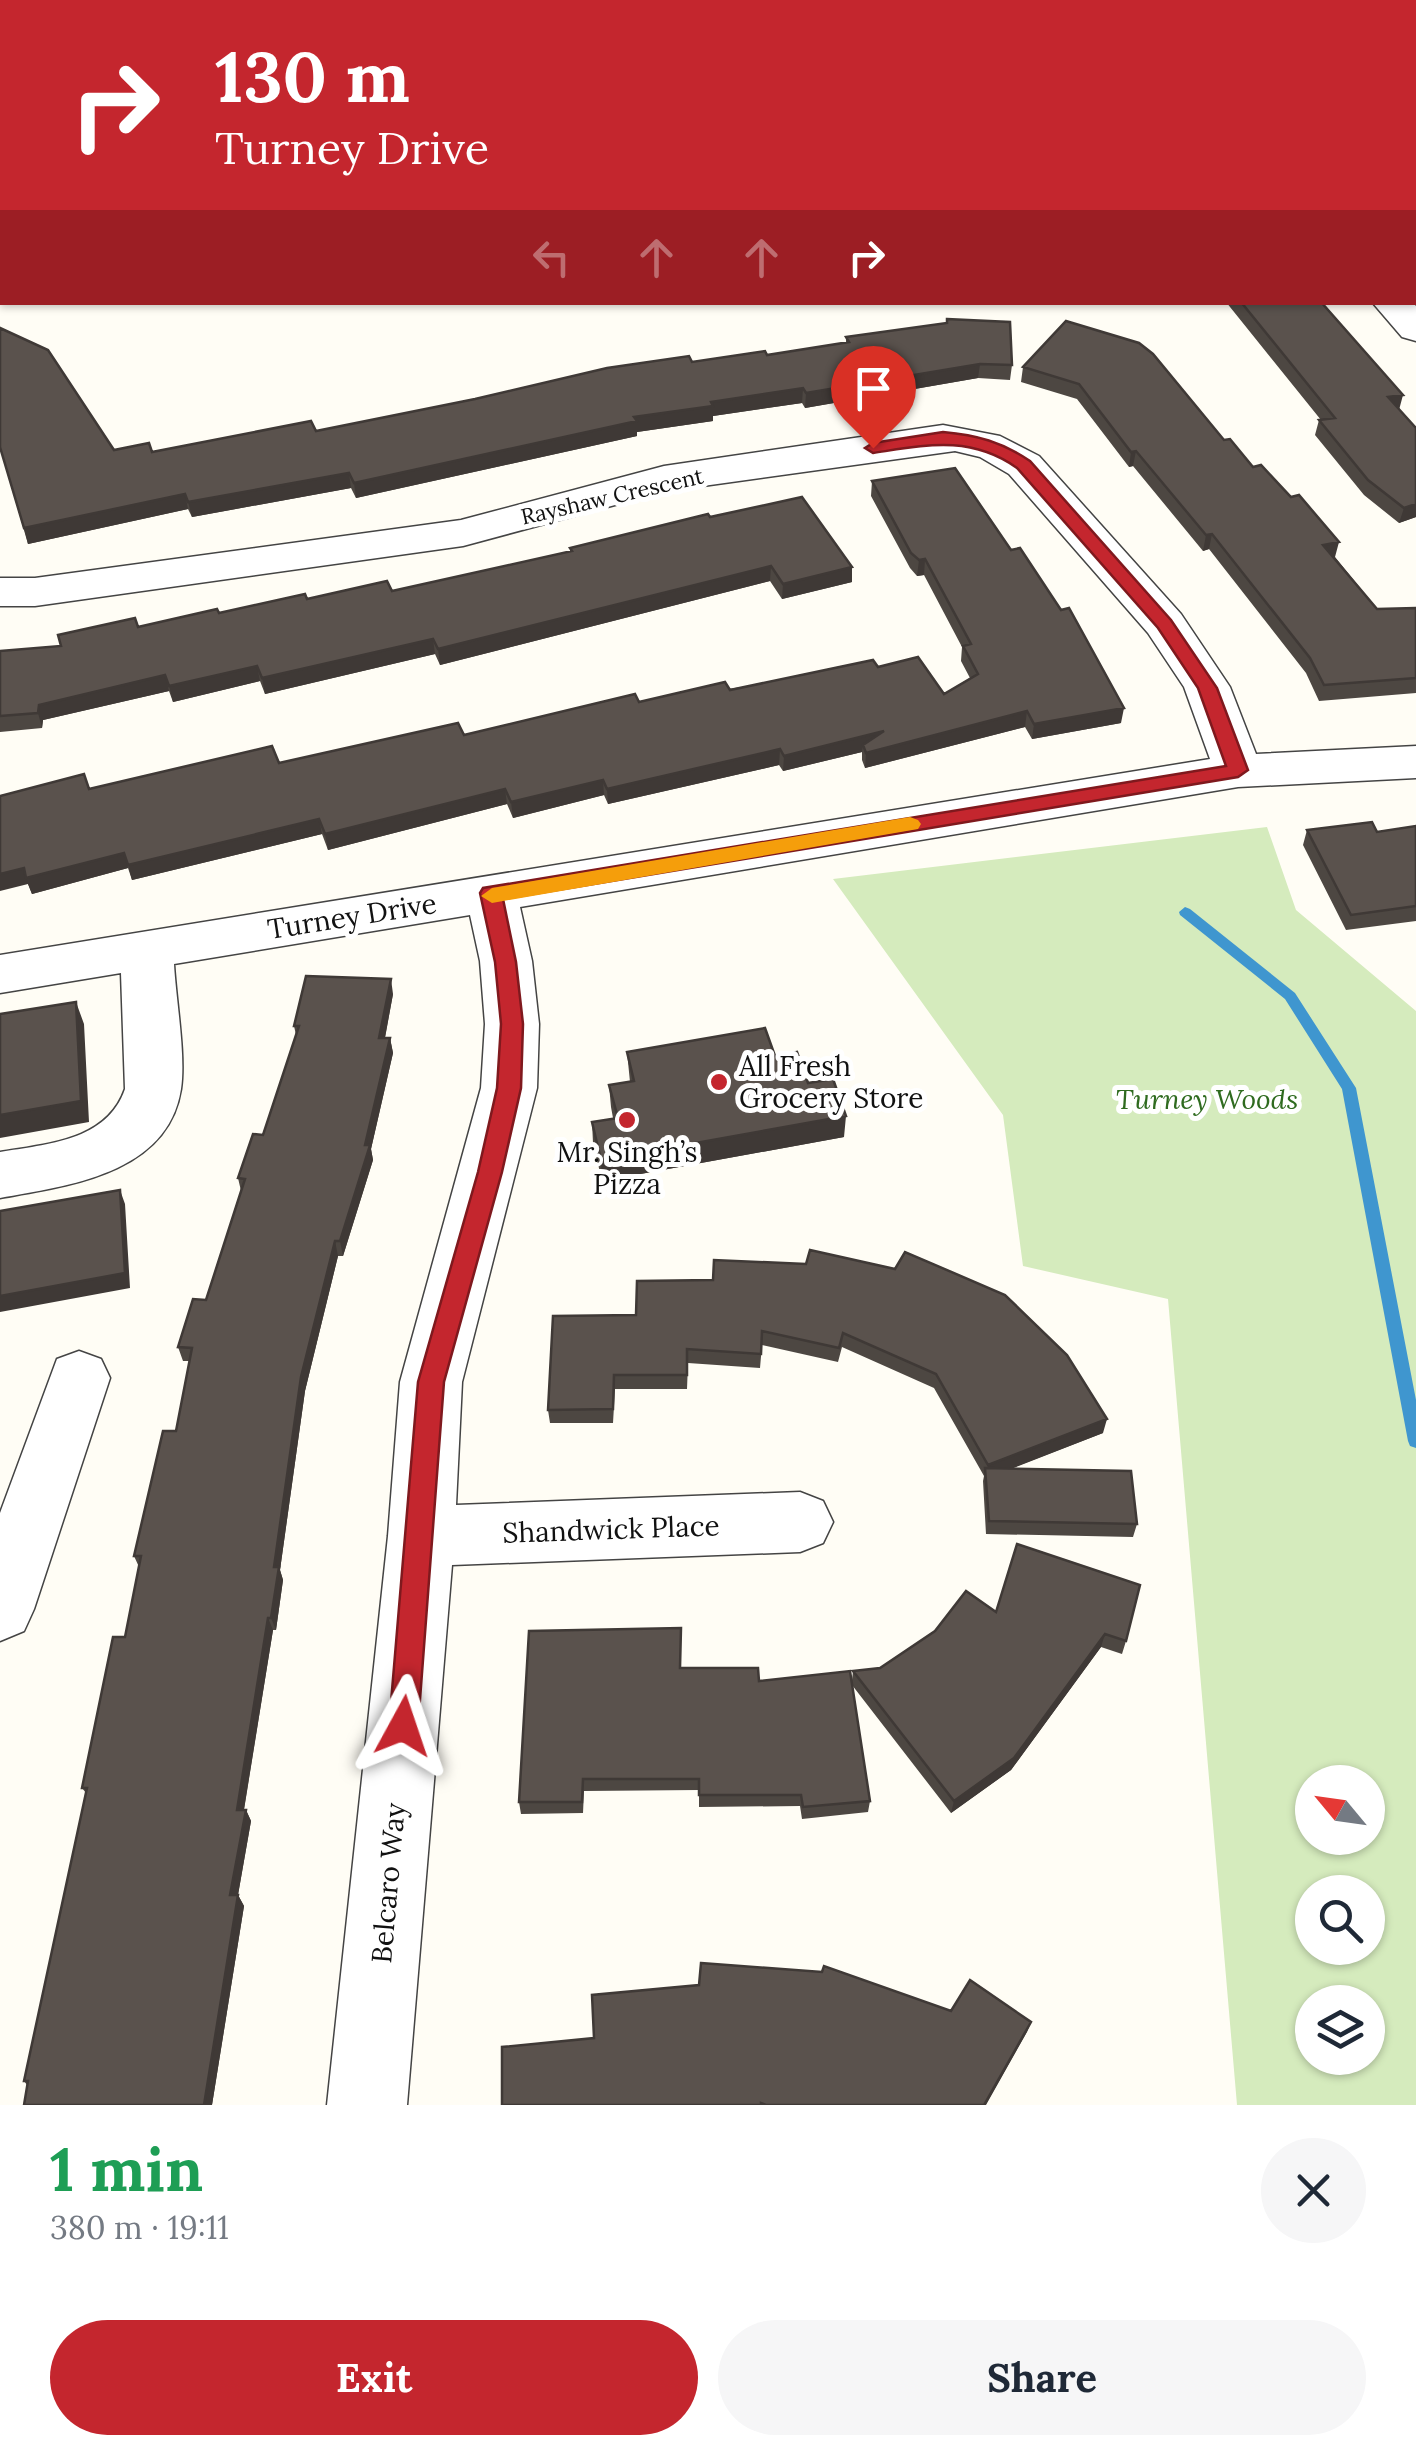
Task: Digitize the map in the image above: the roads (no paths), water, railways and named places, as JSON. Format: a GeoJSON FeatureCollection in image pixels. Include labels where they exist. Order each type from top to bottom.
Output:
{"type":"FeatureCollection","features":[{"type":"Feature","properties":{"kind":"street"},"geometry":{"type":"LineString","coordinates":[[1394,305],[1416,329]]}},
{"type":"Feature","properties":{"kind":"street","name":"Rayshaw Crescent"},"geometry":{"type":"LineString","coordinates":[[0,592],[35,592],[462,533],[664,479],[943,438],[973,440],[1001,449],[1024,464],[1164,624],[1207,688],[1238,770]]}},
{"type":"Feature","properties":{"kind":"street","name":"Turney Drive"},"geometry":{"type":"LineString","coordinates":[[0,974],[1238,770],[1416,762]]}},
{"type":"Feature","properties":{"kind":"street","name":"Belcaro Way"},"geometry":{"type":"LineString","coordinates":[[367,2105],[421,1536],[431,1382],[490,1172],[509,1088],[512,1024],[506,962],[491,893]]}},
{"type":"Feature","properties":{"kind":"street"},"geometry":{"type":"LineString","coordinates":[[0,1174],[73,1162],[111,1146],[142,1118],[153,1090],[146,950]]}},
{"type":"Feature","properties":{"kind":"street"},"geometry":{"type":"LineString","coordinates":[[1,1600],[78,1378]]}},
{"type":"Feature","properties":{"kind":"street","name":"Shandwick Place"},"geometry":{"type":"LineString","coordinates":[[421,1536],[800,1522]]}},
{"type":"Feature","properties":{"kind":"waterway"},"geometry":{"type":"LineString","coordinates":[[1185,912],[1290,996],[1349,1088],[1416,1441]]}},
{"type":"Feature","properties":{"kind":"place","name":"All Fresh Grocery Store"},"geometry":{"type":"Point","coordinates":[719,1082]}},
{"type":"Feature","properties":{"kind":"place","name":"Mr. Singh’s Pizza"},"geometry":{"type":"Point","coordinates":[627,1120]}},
{"type":"Feature","properties":{"kind":"park label","name":"Turney Woods"},"geometry":{"type":"Point","coordinates":[1207,1099]}}]}
